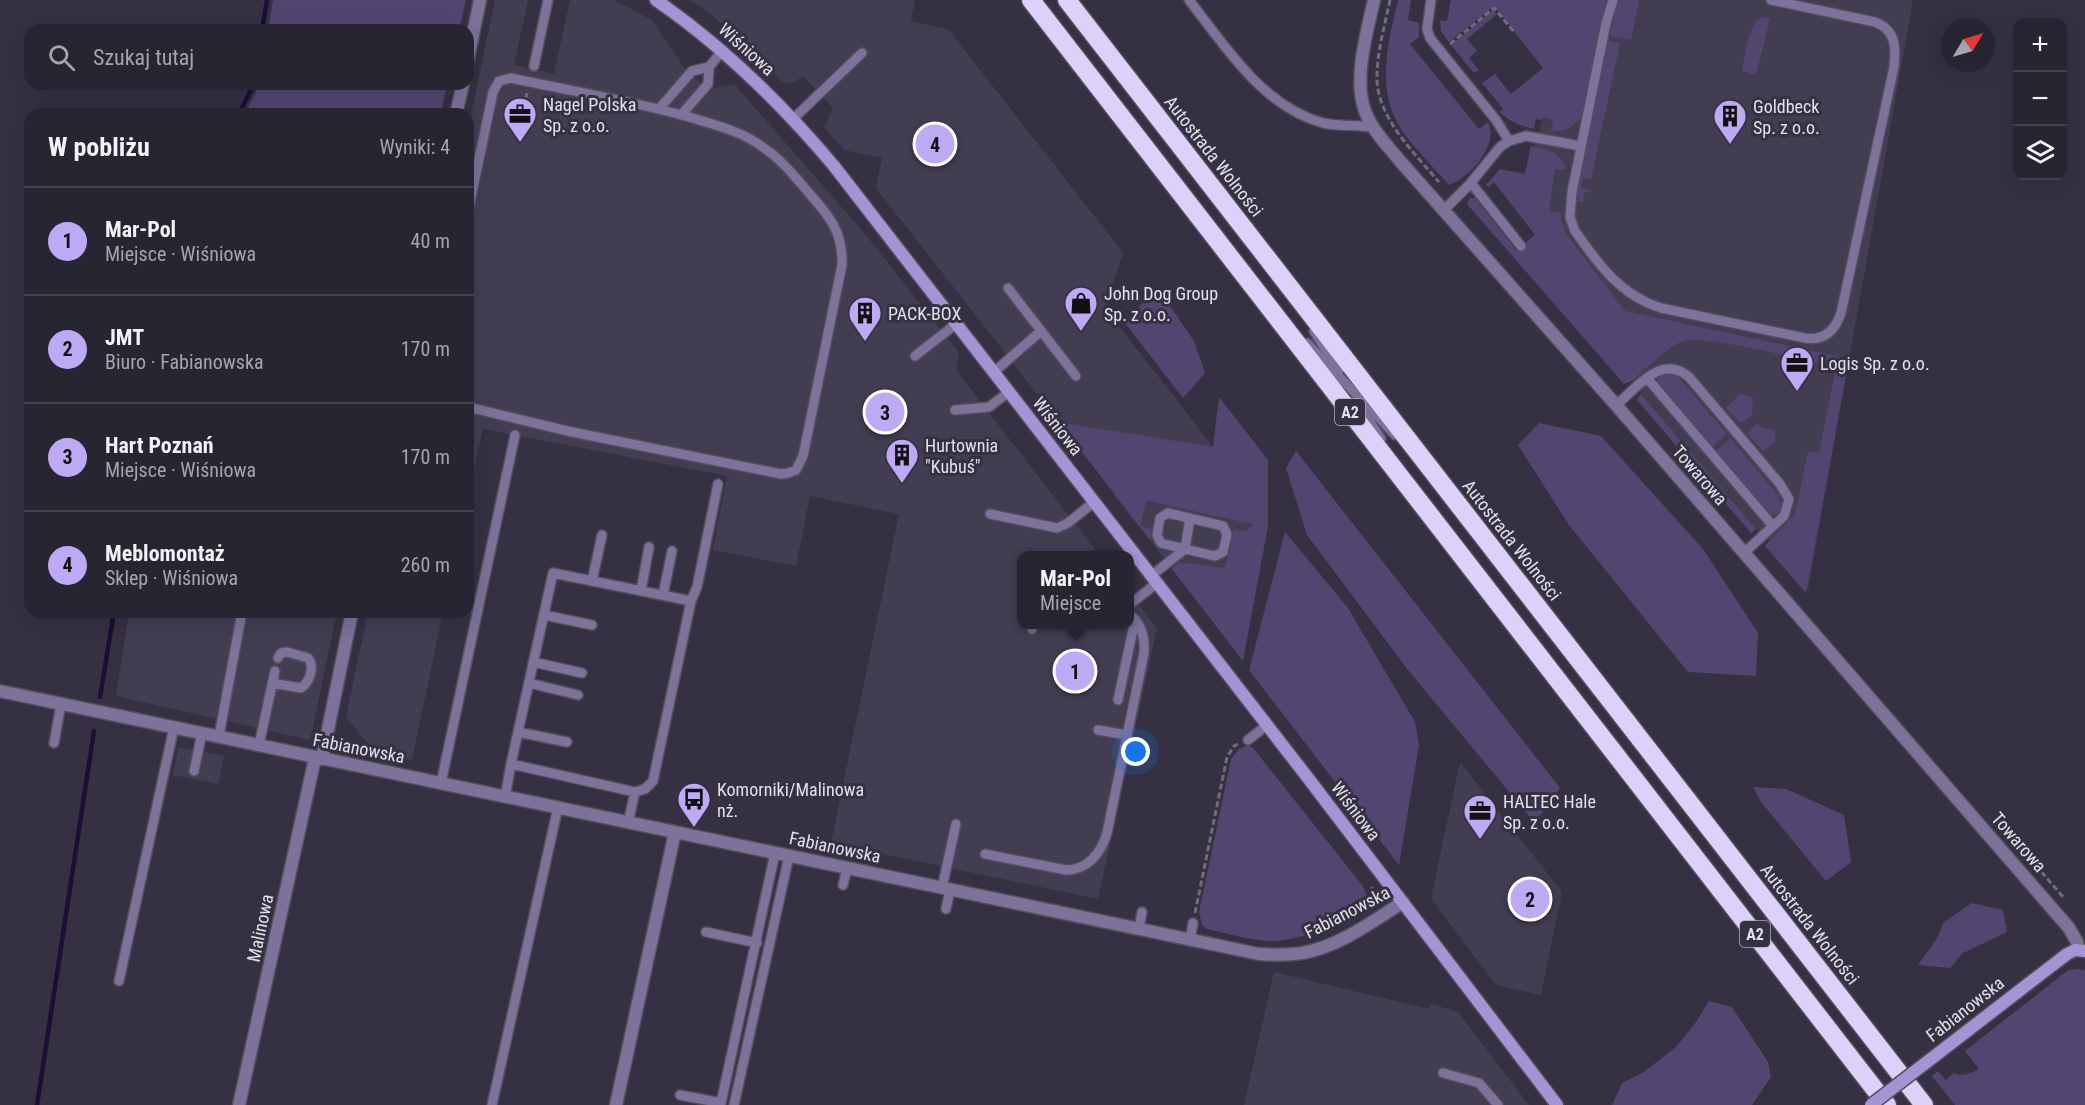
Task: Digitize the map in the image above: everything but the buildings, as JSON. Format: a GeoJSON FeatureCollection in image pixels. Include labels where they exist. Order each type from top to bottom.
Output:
{"type":"FeatureCollection","features":[{"type":"Feature","properties":{"kind":"highway","name":"A2"},"geometry":{"type":"LineString","coordinates":[[1031,0],[1887,1105]]}},
{"type":"Feature","properties":{"kind":"highway","name":"Autostrada Wolności"},"geometry":{"type":"LineString","coordinates":[[1067,0],[1924,1105]]}},
{"type":"Feature","properties":{"kind":"street"},"geometry":{"type":"LineString","coordinates":[[474,30],[480,0]]}},
{"type":"Feature","properties":{"kind":"street","name":"Wiśniowa"},"geometry":{"type":"LineString","coordinates":[[656,0],[723,50],[793,119],[853,190],[1133,551]]}},
{"type":"Feature","properties":{"kind":"street","name":"Towarowa"},"geometry":{"type":"LineString","coordinates":[[1374,0],[1360,85],[1365,110],[1374,128],[1400,161],[1616,405],[2069,928],[2082,950]]}},
{"type":"Feature","properties":{"kind":"street"},"geometry":{"type":"LineString","coordinates":[[457,108],[462,90]]}},
{"type":"Feature","properties":{"kind":"street","name":"Wiśniowa"},"geometry":{"type":"LineString","coordinates":[[1134,553],[1403,902]]}},
{"type":"Feature","properties":{"kind":"street","name":"Malinowa"},"geometry":{"type":"LineString","coordinates":[[239,1105],[351,618]]}},
{"type":"Feature","properties":{"kind":"street","name":"Fabianowska"},"geometry":{"type":"LineString","coordinates":[[0,691],[1259,954],[1304,953],[1332,943],[1403,902],[1557,1105]]}},
{"type":"Feature","properties":{"kind":"street"},"geometry":{"type":"LineString","coordinates":[[616,1105],[675,832]]}},
{"type":"Feature","properties":{"kind":"street","name":"Fabianowska"},"geometry":{"type":"LineString","coordinates":[[1871,1105],[2062,957],[2082,950]]}},
{"type":"Feature","properties":{"kind":"lane"},"geometry":{"type":"LineString","coordinates":[[534,66],[548,0]]}},
{"type":"Feature","properties":{"kind":"lane"},"geometry":{"type":"LineString","coordinates":[[1189,0],[1252,78],[1287,107],[1324,123],[1374,128]]}},
{"type":"Feature","properties":{"kind":"lane"},"geometry":{"type":"LineString","coordinates":[[1431,0],[1427,29],[1430,38],[1496,120],[1509,141]]}},
{"type":"Feature","properties":{"kind":"lane"},"geometry":{"type":"LineString","coordinates":[[1612,0],[1571,201],[1572,224],[1580,238],[1610,275],[1627,292],[1643,301],[1661,308],[1818,339],[1830,332],[1839,320],[1844,303],[1894,66],[1895,47],[1891,33],[1875,22],[1771,0]]}},
{"type":"Feature","properties":{"kind":"lane"},"geometry":{"type":"LineString","coordinates":[[659,109],[692,71],[709,67],[723,50]]}},
{"type":"Feature","properties":{"kind":"lane"},"geometry":{"type":"LineString","coordinates":[[793,119],[862,53]]}},
{"type":"Feature","properties":{"kind":"lane"},"geometry":{"type":"LineString","coordinates":[[681,115],[708,84],[709,67]]}},
{"type":"Feature","properties":{"kind":"lane"},"geometry":{"type":"LineString","coordinates":[[474,183],[493,92],[499,81],[511,78],[659,109],[729,129],[764,147],[789,170],[824,210],[838,230],[842,265],[803,456],[796,470],[781,474],[572,432],[474,408]]}},
{"type":"Feature","properties":{"kind":"lane"},"geometry":{"type":"LineString","coordinates":[[1444,210],[1471,183],[1500,147],[1509,141],[1520,137],[1531,137],[1581,146]]}},
{"type":"Feature","properties":{"kind":"lane"},"geometry":{"type":"LineString","coordinates":[[1471,183],[1521,246]]}},
{"type":"Feature","properties":{"kind":"lane"},"geometry":{"type":"LineString","coordinates":[[1276,271],[1422,505]]}},
{"type":"Feature","properties":{"kind":"lane"},"geometry":{"type":"LineString","coordinates":[[1254,287],[1445,488]]}},
{"type":"Feature","properties":{"kind":"lane"},"geometry":{"type":"LineString","coordinates":[[1008,288],[1076,376]]}},
{"type":"Feature","properties":{"kind":"lane"},"geometry":{"type":"LineString","coordinates":[[915,356],[956,324]]}},
{"type":"Feature","properties":{"kind":"lane"},"geometry":{"type":"LineString","coordinates":[[994,372],[1041,331]]}},
{"type":"Feature","properties":{"kind":"lane"},"geometry":{"type":"LineString","coordinates":[[1616,405],[1647,378],[1665,368],[1680,370],[1689,377],[1787,494],[1786,512],[1744,553]]}},
{"type":"Feature","properties":{"kind":"lane"},"geometry":{"type":"LineString","coordinates":[[1647,378],[1773,526]]}},
{"type":"Feature","properties":{"kind":"lane"},"geometry":{"type":"LineString","coordinates":[[955,410],[989,407],[1009,392]]}},
{"type":"Feature","properties":{"kind":"lane"},"geometry":{"type":"LineString","coordinates":[[441,783],[515,435]]}},
{"type":"Feature","properties":{"kind":"lane"},"geometry":{"type":"LineString","coordinates":[[511,764],[635,792],[645,789],[653,781],[718,484]]}},
{"type":"Feature","properties":{"kind":"lane"},"geometry":{"type":"LineString","coordinates":[[990,514],[1057,528],[1068,523],[1095,502]]}},
{"type":"Feature","properties":{"kind":"lane"},"geometry":{"type":"LineString","coordinates":[[1165,514],[1190,518],[1225,528],[1227,534],[1224,549],[1218,555],[1163,544],[1158,540],[1160,519],[1165,514]]}},
{"type":"Feature","properties":{"kind":"lane"},"geometry":{"type":"LineString","coordinates":[[1134,600],[1185,549],[1190,518]]}},
{"type":"Feature","properties":{"kind":"lane"},"geometry":{"type":"LineString","coordinates":[[592,581],[602,535]]}},
{"type":"Feature","properties":{"kind":"lane"},"geometry":{"type":"LineString","coordinates":[[641,591],[650,547]]}},
{"type":"Feature","properties":{"kind":"lane"},"geometry":{"type":"LineString","coordinates":[[663,595],[672,551]]}},
{"type":"Feature","properties":{"kind":"lane"},"geometry":{"type":"LineString","coordinates":[[505,797],[553,573],[691,601]]}},
{"type":"Feature","properties":{"kind":"lane"},"geometry":{"type":"LineString","coordinates":[[544,615],[592,625]]}},
{"type":"Feature","properties":{"kind":"lane"},"geometry":{"type":"LineString","coordinates":[[219,736],[241,618]]}},
{"type":"Feature","properties":{"kind":"lane"},"geometry":{"type":"LineString","coordinates":[[985,854],[1066,870],[1075,870],[1096,856],[1104,842],[1144,652],[1144,639],[1134,621]]}},
{"type":"Feature","properties":{"kind":"lane"},"geometry":{"type":"LineString","coordinates":[[1118,700],[1130,629]]}},
{"type":"Feature","properties":{"kind":"lane"},"geometry":{"type":"LineString","coordinates":[[272,683],[301,688],[308,681],[312,666],[308,658],[287,652],[278,658]]}},
{"type":"Feature","properties":{"kind":"lane"},"geometry":{"type":"LineString","coordinates":[[533,662],[582,673]]}},
{"type":"Feature","properties":{"kind":"lane"},"geometry":{"type":"LineString","coordinates":[[259,745],[274,672]]}},
{"type":"Feature","properties":{"kind":"lane"},"geometry":{"type":"LineString","coordinates":[[529,683],[578,695]]}},
{"type":"Feature","properties":{"kind":"lane"},"geometry":{"type":"LineString","coordinates":[[54,743],[62,704]]}},
{"type":"Feature","properties":{"kind":"lane"},"geometry":{"type":"LineString","coordinates":[[1248,740],[1267,725]]}},
{"type":"Feature","properties":{"kind":"lane"},"geometry":{"type":"LineString","coordinates":[[119,981],[174,727]]}},
{"type":"Feature","properties":{"kind":"lane"},"geometry":{"type":"LineString","coordinates":[[1098,730],[1127,735]]}},
{"type":"Feature","properties":{"kind":"lane"},"geometry":{"type":"LineString","coordinates":[[518,732],[567,742]]}},
{"type":"Feature","properties":{"kind":"lane"},"geometry":{"type":"LineString","coordinates":[[194,771],[202,733]]}},
{"type":"Feature","properties":{"kind":"lane"},"geometry":{"type":"LineString","coordinates":[[628,822],[635,792]]}},
{"type":"Feature","properties":{"kind":"lane"},"geometry":{"type":"LineString","coordinates":[[492,1105],[558,807]]}},
{"type":"Feature","properties":{"kind":"lane"},"geometry":{"type":"LineString","coordinates":[[946,909],[946,889],[956,824]]}},
{"type":"Feature","properties":{"kind":"lane"},"geometry":{"type":"LineString","coordinates":[[680,1095],[721,1103],[775,853]]}},
{"type":"Feature","properties":{"kind":"lane"},"geometry":{"type":"LineString","coordinates":[[735,1105],[789,856]]}},
{"type":"Feature","properties":{"kind":"lane"},"geometry":{"type":"LineString","coordinates":[[843,885],[847,868]]}},
{"type":"Feature","properties":{"kind":"lane"},"geometry":{"type":"LineString","coordinates":[[1139,929],[1142,912]]}},
{"type":"Feature","properties":{"kind":"lane"},"geometry":{"type":"LineString","coordinates":[[1191,940],[1193,923]]}},
{"type":"Feature","properties":{"kind":"lane"},"geometry":{"type":"LineString","coordinates":[[706,932],[757,943]]}},
{"type":"Feature","properties":{"kind":"lane"},"geometry":{"type":"LineString","coordinates":[[1443,1073],[1479,1083],[1498,1105]]}},
{"type":"Feature","properties":{"kind":"path"},"geometry":{"type":"LineString","coordinates":[[1390,0],[1376,80],[1380,98],[1394,128],[1455,200]]}},
{"type":"Feature","properties":{"kind":"path"},"geometry":{"type":"LineString","coordinates":[[1455,53],[1448,45],[1494,8],[1514,32]]}},
{"type":"Feature","properties":{"kind":"path"},"geometry":{"type":"LineString","coordinates":[[524,106],[527,90]]}},
{"type":"Feature","properties":{"kind":"path"},"geometry":{"type":"LineString","coordinates":[[1193,923],[1227,757],[1234,746],[1248,740]]}},
{"type":"Feature","properties":{"kind":"path"},"geometry":{"type":"LineString","coordinates":[[2002,827],[2064,898]]}},
{"type":"Feature","properties":{"kind":"path"},"geometry":{"type":"LineString","coordinates":[[1361,915],[1368,907],[1371,898],[1372,887],[1366,879]]}},
{"type":"Feature","properties":{"kind":"shaded area"},"geometry":{"type":"Polygon","coordinates":[[[273,0],[466,0],[460,24],[269,24],[273,0]]]}},
{"type":"Feature","properties":{"kind":"shaded area"},"geometry":{"type":"Polygon","coordinates":[[[495,0],[528,0],[514,65],[554,74],[570,0],[614,0],[652,20],[686,70],[708,89],[734,84],[865,234],[959,353],[956,370],[1096,551],[1017,551],[1017,629],[1134,629],[1134,599],[1157,628],[1098,899],[831,843],[899,514],[810,496],[796,566],[713,550],[727,476],[483,429],[474,469],[473,108],[495,0]]]}},
{"type":"Feature","properties":{"kind":"shaded area"},"geometry":{"type":"Polygon","coordinates":[[[690,0],[915,0],[911,21],[948,29],[1123,253],[1105,308],[1214,448],[1059,422],[876,188],[882,158],[844,150],[824,127],[833,108],[803,76],[793,83],[783,82],[711,14],[690,0]]]}},
{"type":"Feature","properties":{"kind":"shaded area"},"geometry":{"type":"Polygon","coordinates":[[[1398,0],[1411,0],[1408,20],[1419,23],[1419,37],[1410,44],[1479,129],[1488,122],[1490,141],[1480,160],[1466,175],[1449,185],[1409,140],[1391,109],[1387,94],[1386,62],[1398,0]]]}},
{"type":"Feature","properties":{"kind":"shaded area"},"geometry":{"type":"Polygon","coordinates":[[[1451,0],[1606,0],[1582,115],[1576,123],[1565,130],[1551,131],[1553,120],[1543,117],[1542,120],[1536,119],[1534,129],[1516,123],[1500,112],[1503,109],[1482,83],[1495,74],[1511,94],[1543,68],[1494,6],[1449,42],[1441,31],[1440,20],[1447,21],[1451,0]]]}},
{"type":"Feature","properties":{"kind":"shaded area","name":"Goldbeck Sp. z o.o."},"geometry":{"type":"Polygon","coordinates":[[[1545,0],[1913,0],[1808,590],[1768,543],[1764,535],[1756,529],[1631,381],[1525,184],[1544,112],[1545,0]]]}},
{"type":"Feature","properties":{"kind":"shaded area"},"geometry":{"type":"Polygon","coordinates":[[[1620,0],[1639,0],[1631,40],[1610,36],[1620,0]]]}},
{"type":"Feature","properties":{"kind":"shaded area"},"geometry":{"type":"Polygon","coordinates":[[[1493,10],[1497,14],[1467,39],[1477,51],[1469,58],[1479,70],[1474,73],[1451,45],[1493,10]]]}},
{"type":"Feature","properties":{"kind":"shaded area"},"geometry":{"type":"Polygon","coordinates":[[[1765,17],[1770,19],[1756,75],[1742,71],[1751,31],[1759,20],[1765,17]]]}},
{"type":"Feature","properties":{"kind":"shaded area"},"geometry":{"type":"Polygon","coordinates":[[[1608,41],[1620,43],[1591,179],[1583,178],[1581,188],[1589,192],[1585,192],[1583,202],[1577,201],[1579,181],[1608,41]]]}},
{"type":"Feature","properties":{"kind":"shaded area"},"geometry":{"type":"Polygon","coordinates":[[[257,90],[446,90],[442,108],[248,108],[257,90]]]}},
{"type":"Feature","properties":{"kind":"shaded area"},"geometry":{"type":"Polygon","coordinates":[[[1531,146],[1553,153],[1562,160],[1566,170],[1555,169],[1549,211],[1561,213],[1561,220],[1567,235],[1625,311],[1849,359],[1806,593],[1765,546],[1795,514],[1808,451],[1819,453],[1836,367],[1756,349],[1694,340],[1677,344],[1632,381],[1624,384],[1467,204],[1470,198],[1475,198],[1516,250],[1535,235],[1494,182],[1488,187],[1486,185],[1500,169],[1525,174],[1531,146]]]}},
{"type":"Feature","properties":{"kind":"shaded area"},"geometry":{"type":"Polygon","coordinates":[[[1157,287],[1194,341],[1205,373],[1183,398],[1125,323],[1157,287]]]}},
{"type":"Feature","properties":{"kind":"shaded area"},"geometry":{"type":"Polygon","coordinates":[[[1663,374],[1678,377],[1727,434],[1712,447],[1658,385],[1658,378],[1663,374]]]}},
{"type":"Feature","properties":{"kind":"shaded area"},"geometry":{"type":"Polygon","coordinates":[[[1641,394],[1756,529],[1751,533],[1637,400],[1641,394]]]}},
{"type":"Feature","properties":{"kind":"shaded area"},"geometry":{"type":"Polygon","coordinates":[[[1740,394],[1753,397],[1752,415],[1741,423],[1726,408],[1740,394]]]}},
{"type":"Feature","properties":{"kind":"shaded area"},"geometry":{"type":"Polygon","coordinates":[[[1219,397],[1268,460],[1268,526],[1243,661],[1172,569],[1178,564],[1185,563],[1225,568],[1234,529],[1247,532],[1253,524],[1146,501],[1140,526],[1152,529],[1150,540],[1059,422],[1213,447],[1219,397]]]}},
{"type":"Feature","properties":{"kind":"shaded area"},"geometry":{"type":"Polygon","coordinates":[[[1539,423],[1601,436],[1703,549],[1758,633],[1756,676],[1688,672],[1569,525],[1518,445],[1539,423]]]}},
{"type":"Feature","properties":{"kind":"shaded area"},"geometry":{"type":"Polygon","coordinates":[[[1758,423],[1760,427],[1776,431],[1774,443],[1763,451],[1748,434],[1749,430],[1758,423]]]}},
{"type":"Feature","properties":{"kind":"shaded area"},"geometry":{"type":"Polygon","coordinates":[[[1730,438],[1779,496],[1781,507],[1777,514],[1768,513],[1714,451],[1730,438]]]}},
{"type":"Feature","properties":{"kind":"shaded area"},"geometry":{"type":"Polygon","coordinates":[[[1296,451],[1560,788],[1535,823],[1408,670],[1307,535],[1286,468],[1296,451]]]}},
{"type":"Feature","properties":{"kind":"shaded area"},"geometry":{"type":"Polygon","coordinates":[[[1114,495],[1268,526],[1255,590],[1175,572],[1114,495]]]}},
{"type":"Feature","properties":{"kind":"shaded area"},"geometry":{"type":"Polygon","coordinates":[[[1285,532],[1348,608],[1415,722],[1419,745],[1399,865],[1249,670],[1285,532]]]}},
{"type":"Feature","properties":{"kind":"shaded area"},"geometry":{"type":"Polygon","coordinates":[[[128,618],[336,618],[310,740],[116,696],[128,618]]]}},
{"type":"Feature","properties":{"kind":"shaded area"},"geometry":{"type":"Polygon","coordinates":[[[367,618],[442,618],[412,760],[375,752],[346,717],[367,618]]]}},
{"type":"Feature","properties":{"kind":"shaded area"},"geometry":{"type":"Polygon","coordinates":[[[1249,745],[1365,890],[1364,907],[1347,921],[1319,932],[1276,941],[1207,929],[1202,925],[1199,912],[1231,759],[1239,749],[1249,745]]]}},
{"type":"Feature","properties":{"kind":"shaded area"},"geometry":{"type":"Polygon","coordinates":[[[179,747],[224,756],[218,784],[173,775],[179,747]]]}},
{"type":"Feature","properties":{"kind":"shaded area"},"geometry":{"type":"Polygon","coordinates":[[[1460,762],[1562,892],[1541,995],[1496,985],[1431,898],[1460,762]]]}},
{"type":"Feature","properties":{"kind":"shaded area"},"geometry":{"type":"Polygon","coordinates":[[[1753,787],[1786,789],[1844,815],[1851,862],[1826,881],[1761,802],[1753,787]]]}},
{"type":"Feature","properties":{"kind":"shaded area"},"geometry":{"type":"Polygon","coordinates":[[[1972,903],[2003,910],[2007,932],[1963,953],[1950,968],[1918,965],[1936,940],[1944,922],[1972,903]]]}},
{"type":"Feature","properties":{"kind":"shaded area"},"geometry":{"type":"Polygon","coordinates":[[[2085,970],[2085,1105],[1955,1105],[1932,1076],[1938,1071],[1946,1080],[1954,1073],[1964,1075],[1979,1069],[1965,1051],[2067,971],[2085,970]]]}},
{"type":"Feature","properties":{"kind":"shaded area"},"geometry":{"type":"Polygon","coordinates":[[[1274,972],[1429,1009],[1431,1004],[1458,1012],[1529,1105],[1244,1105],[1274,972]]]}},
{"type":"Feature","properties":{"kind":"shaded area"},"geometry":{"type":"Polygon","coordinates":[[[1709,1001],[1732,1007],[1768,1062],[1771,1077],[1752,1105],[1612,1105],[1622,1083],[1644,1072],[1676,1047],[1709,1001]]]}},
{"type":"Feature","properties":{"kind":"waterway"},"geometry":{"type":"LineString","coordinates":[[263,24],[267,0]]}},
{"type":"Feature","properties":{"kind":"waterway"},"geometry":{"type":"LineString","coordinates":[[242,108],[251,90]]}},
{"type":"Feature","properties":{"kind":"waterway"},"geometry":{"type":"LineString","coordinates":[[100,697],[113,618]]}},
{"type":"Feature","properties":{"kind":"waterway"},"geometry":{"type":"LineString","coordinates":[[37,1105],[94,731]]}},
{"type":"Feature","properties":{"kind":"place","name":"Nagel Polska Sp. z o.o."},"geometry":{"type":"Point","coordinates":[520,143]}},
{"type":"Feature","properties":{"kind":"place","name":"Meblomontaż"},"geometry":{"type":"Point","coordinates":[935,144]}},
{"type":"Feature","properties":{"kind":"place","name":"Goldbeck Sp. z o.o."},"geometry":{"type":"Point","coordinates":[1730,145]}},
{"type":"Feature","properties":{"kind":"place","name":"John Dog Group Sp. z o.o."},"geometry":{"type":"Point","coordinates":[1081,332]}},
{"type":"Feature","properties":{"kind":"place","name":"PACK-BOX"},"geometry":{"type":"Point","coordinates":[865,342]}},
{"type":"Feature","properties":{"kind":"place","name":"Logis Sp. z o.o."},"geometry":{"type":"Point","coordinates":[1797,392]}},
{"type":"Feature","properties":{"kind":"place","name":"Hart Poznań"},"geometry":{"type":"Point","coordinates":[885,412]}},
{"type":"Feature","properties":{"kind":"place","name":"Hurtownia \"Kubuś\""},"geometry":{"type":"Point","coordinates":[902,484]}},
{"type":"Feature","properties":{"kind":"place","name":"Mar-Pol"},"geometry":{"type":"Point","coordinates":[1075,671]}},
{"type":"Feature","properties":{"kind":"place","name":"Komorniki/Malinowa nż."},"geometry":{"type":"Point","coordinates":[694,828]}},
{"type":"Feature","properties":{"kind":"place","name":"HALTEC Hale Sp. z o.o."},"geometry":{"type":"Point","coordinates":[1480,840]}},
{"type":"Feature","properties":{"kind":"place","name":"JMT"},"geometry":{"type":"Point","coordinates":[1530,899]}}]}
